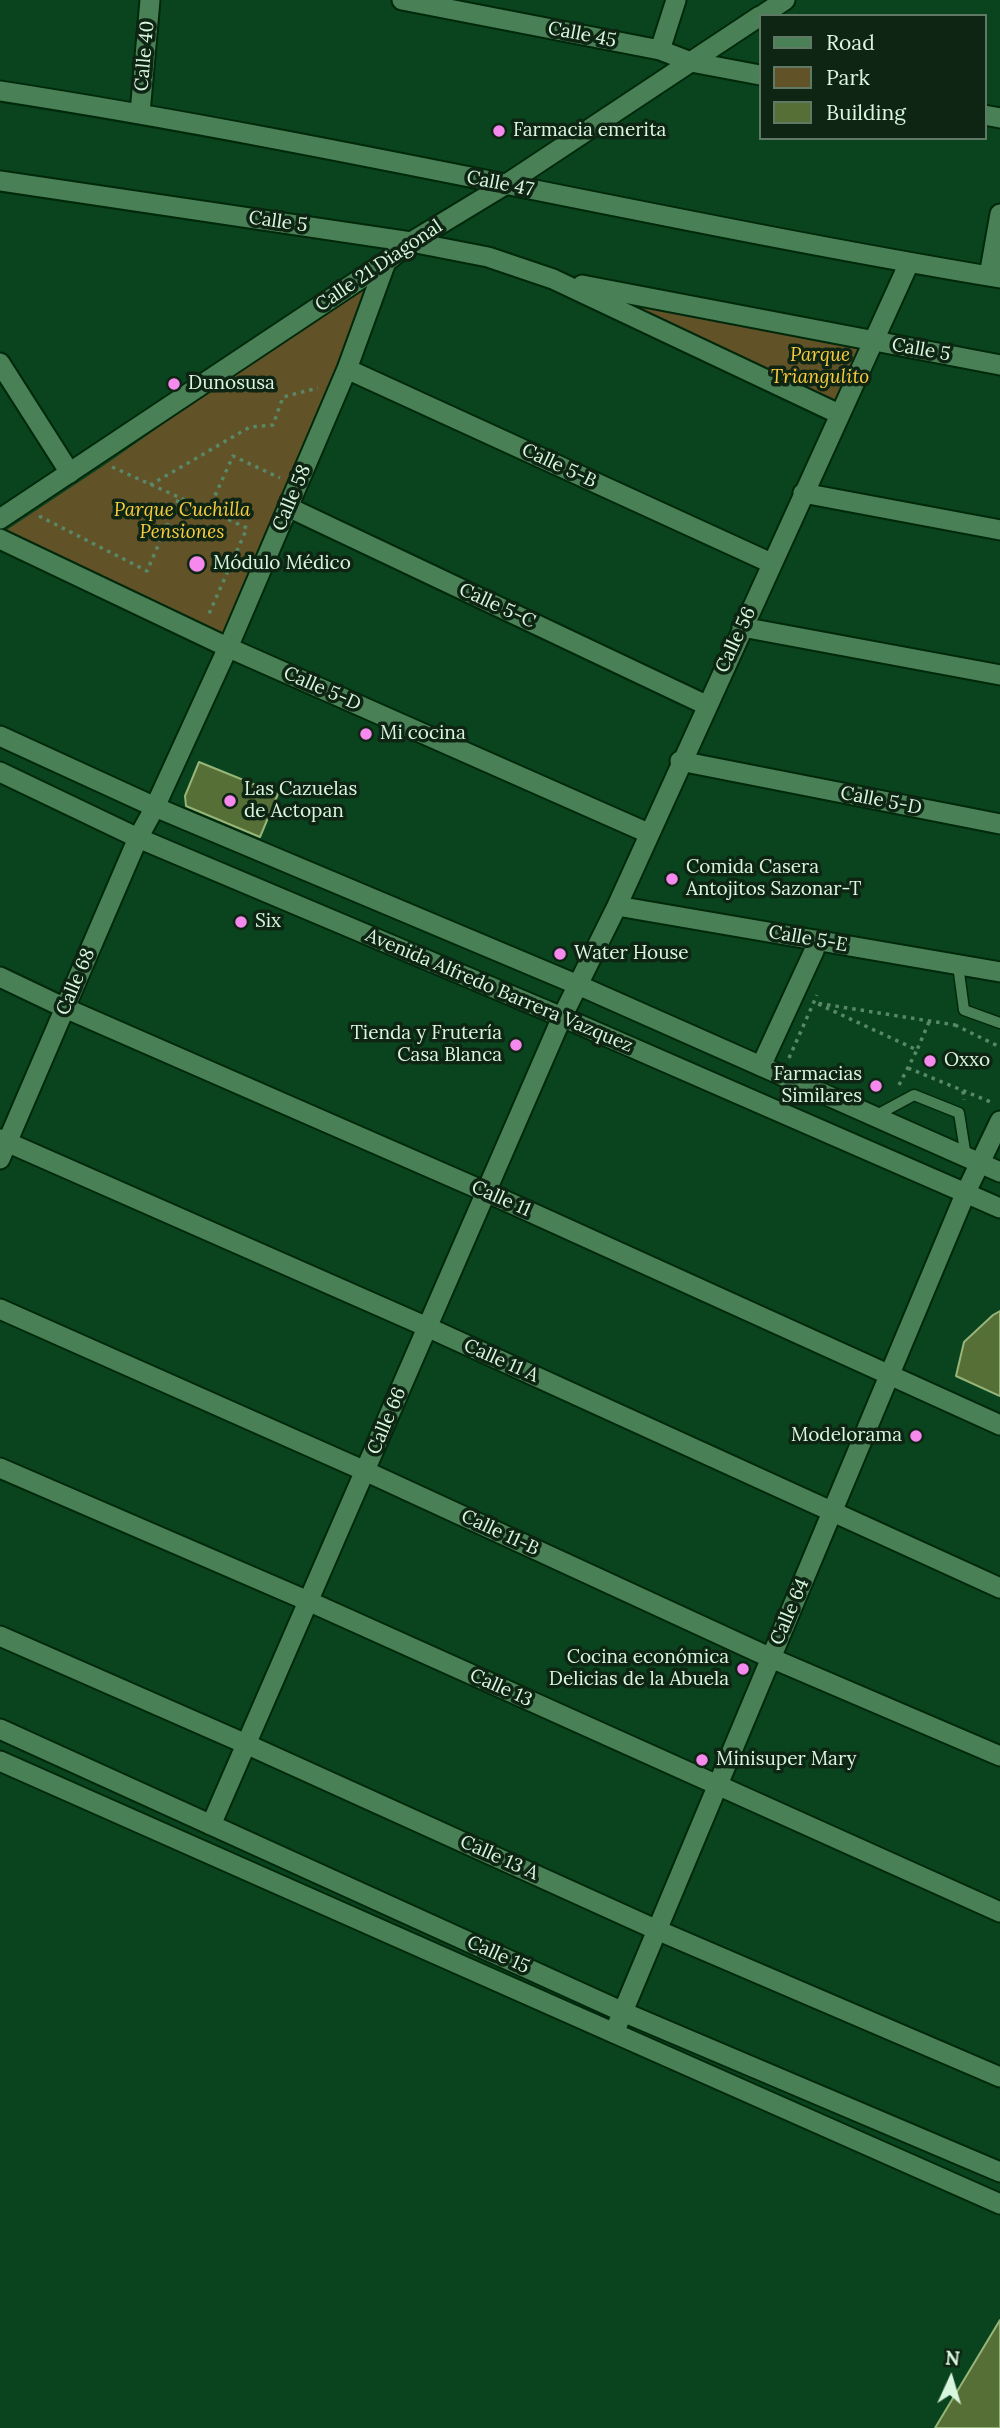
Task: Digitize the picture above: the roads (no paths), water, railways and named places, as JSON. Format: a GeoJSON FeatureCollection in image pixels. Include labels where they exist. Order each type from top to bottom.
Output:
{"type":"FeatureCollection","features":[{"type":"Feature","properties":{"kind":"street","name":"Calle 40"},"geometry":{"type":"LineString","coordinates":[[140,113],[150,0]]}},
{"type":"Feature","properties":{"kind":"street","name":"Calle 45"},"geometry":{"type":"LineString","coordinates":[[402,0],[660,50],[691,62],[758,75]]}},
{"type":"Feature","properties":{"kind":"street"},"geometry":{"type":"LineString","coordinates":[[660,50],[676,0]]}},
{"type":"Feature","properties":{"kind":"street","name":"Calle 21 Diagonal"},"geometry":{"type":"LineString","coordinates":[[764,14],[785,0]]}},
{"type":"Feature","properties":{"kind":"street","name":"Calle 21 Diagonal"},"geometry":{"type":"LineString","coordinates":[[0,519],[386,262],[411,242],[505,185],[758,18]]}},
{"type":"Feature","properties":{"kind":"street","name":"Calle 47"},"geometry":{"type":"LineString","coordinates":[[0,91],[140,113],[909,263],[995,277]]}},
{"type":"Feature","properties":{"kind":"street","name":"Calle 5"},"geometry":{"type":"LineString","coordinates":[[0,181],[411,242],[488,257],[553,279],[839,414]]}},
{"type":"Feature","properties":{"kind":"street"},"geometry":{"type":"LineString","coordinates":[[995,277],[1000,214]]}},
{"type":"Feature","properties":{"kind":"street","name":"Calle 58"},"geometry":{"type":"LineString","coordinates":[[155,807],[344,376],[386,262]]}},
{"type":"Feature","properties":{"kind":"street","name":"Calle 56"},"geometry":{"type":"LineString","coordinates":[[562,1017],[617,905],[680,761],[909,263]]}},
{"type":"Feature","properties":{"kind":"street","name":"Calle 5"},"geometry":{"type":"LineString","coordinates":[[553,279],[1000,365]]}},
{"type":"Feature","properties":{"kind":"street"},"geometry":{"type":"LineString","coordinates":[[0,363],[70,473]]}},
{"type":"Feature","properties":{"kind":"street","name":"Calle 5-B"},"geometry":{"type":"LineString","coordinates":[[344,376],[771,563]]}},
{"type":"Feature","properties":{"kind":"street"},"geometry":{"type":"LineString","coordinates":[[803,493],[1000,530]]}},
{"type":"Feature","properties":{"kind":"street","name":"Calle 5-C"},"geometry":{"type":"LineString","coordinates":[[288,507],[706,705]]}},
{"type":"Feature","properties":{"kind":"street","name":"Calle 5-D"},"geometry":{"type":"LineString","coordinates":[[0,539],[227,647],[648,833]]}},
{"type":"Feature","properties":{"kind":"street"},"geometry":{"type":"LineString","coordinates":[[742,627],[1000,675]]}},
{"type":"Feature","properties":{"kind":"street","name":"Avenida Alfredo Barrera Vazquez"},"geometry":{"type":"LineString","coordinates":[[0,736],[155,807],[578,985],[1000,1172]]}},
{"type":"Feature","properties":{"kind":"street","name":"Calle 5-D"},"geometry":{"type":"LineString","coordinates":[[680,761],[1000,824]]}},
{"type":"Feature","properties":{"kind":"street","name":"Avenida Alfredo Barrera Vazquez"},"geometry":{"type":"LineString","coordinates":[[0,772],[138,838],[562,1017],[1000,1208]]}},
{"type":"Feature","properties":{"kind":"street","name":"Calle 68"},"geometry":{"type":"LineString","coordinates":[[2,1147],[138,838],[155,807]]}},
{"type":"Feature","properties":{"kind":"street","name":"Calle 5-E"},"geometry":{"type":"LineString","coordinates":[[617,905],[1000,972]]}},
{"type":"Feature","properties":{"kind":"street"},"geometry":{"type":"LineString","coordinates":[[761,1066],[814,951],[816,940]]}},
{"type":"Feature","properties":{"kind":"street","name":"Calle 11"},"geometry":{"type":"LineString","coordinates":[[0,977],[486,1192],[1000,1425]]}},
{"type":"Feature","properties":{"kind":"street","name":"Calle 66"},"geometry":{"type":"LineString","coordinates":[[211,1825],[562,1017]]}},
{"type":"Feature","properties":{"kind":"street","name":"Calle 64"},"geometry":{"type":"LineString","coordinates":[[614,2033],[965,1192],[974,1160],[1000,1121]]}},
{"type":"Feature","properties":{"kind":"street","name":"Calle 11 A"},"geometry":{"type":"LineString","coordinates":[[2,1147],[427,1327],[1000,1588]]}},
{"type":"Feature","properties":{"kind":"street","name":"Calle 11-B"},"geometry":{"type":"LineString","coordinates":[[0,1309],[365,1471],[771,1658],[1000,1756]]}},
{"type":"Feature","properties":{"kind":"street","name":"Calle 13"},"geometry":{"type":"LineString","coordinates":[[0,1468],[308,1601],[1000,1912]]}},
{"type":"Feature","properties":{"kind":"street","name":"Calle 13 A"},"geometry":{"type":"LineString","coordinates":[[0,1636],[657,1930],[1000,2077]]}},
{"type":"Feature","properties":{"kind":"street","name":"Calle 15"},"geometry":{"type":"LineString","coordinates":[[0,1729],[623,2012],[1000,2172]]}},
{"type":"Feature","properties":{"kind":"street","name":"Calle 15"},"geometry":{"type":"LineString","coordinates":[[0,1761],[1000,2204]]}},
{"type":"Feature","properties":{"kind":"lane"},"geometry":{"type":"LineString","coordinates":[[958,965],[964,1010],[1000,1023]]}},
{"type":"Feature","properties":{"kind":"lane"},"geometry":{"type":"LineString","coordinates":[[875,1116],[914,1095],[959,1113],[974,1160]]}},
{"type":"Feature","properties":{"kind":"place","name":"Farmacia emerita"},"geometry":{"type":"Point","coordinates":[499,131]}},
{"type":"Feature","properties":{"kind":"place","name":"Dunosusa"},"geometry":{"type":"Point","coordinates":[174,384]}},
{"type":"Feature","properties":{"kind":"place","name":"Módulo Médico"},"geometry":{"type":"Point","coordinates":[197,564]}},
{"type":"Feature","properties":{"kind":"place","name":"Mi cocina"},"geometry":{"type":"Point","coordinates":[366,734]}},
{"type":"Feature","properties":{"kind":"place","name":"Las Cazuelas de Actopan"},"geometry":{"type":"Point","coordinates":[230,801]}},
{"type":"Feature","properties":{"kind":"place","name":"Comida Casera Antojitos Sazonar-T"},"geometry":{"type":"Point","coordinates":[672,879]}},
{"type":"Feature","properties":{"kind":"place","name":"Six"},"geometry":{"type":"Point","coordinates":[241,922]}},
{"type":"Feature","properties":{"kind":"place","name":"Water House"},"geometry":{"type":"Point","coordinates":[560,954]}},
{"type":"Feature","properties":{"kind":"place","name":"Tienda y Frutería Casa Blanca"},"geometry":{"type":"Point","coordinates":[516,1045]}},
{"type":"Feature","properties":{"kind":"place","name":"Oxxo"},"geometry":{"type":"Point","coordinates":[930,1061]}},
{"type":"Feature","properties":{"kind":"place","name":"Farmacias Similares"},"geometry":{"type":"Point","coordinates":[876,1086]}},
{"type":"Feature","properties":{"kind":"place","name":"Modelorama"},"geometry":{"type":"Point","coordinates":[916,1436]}},
{"type":"Feature","properties":{"kind":"place","name":"Cocina económica Delicias de la Abuela"},"geometry":{"type":"Point","coordinates":[743,1669]}},
{"type":"Feature","properties":{"kind":"place","name":"Minisuper Mary"},"geometry":{"type":"Point","coordinates":[702,1760]}},
{"type":"Feature","properties":{"kind":"park label","name":"Parque Triangulito"},"geometry":{"type":"Point","coordinates":[820,367]}},
{"type":"Feature","properties":{"kind":"park label","name":"Parque Cuchilla Pensiones"},"geometry":{"type":"Point","coordinates":[182,522]}}]}
